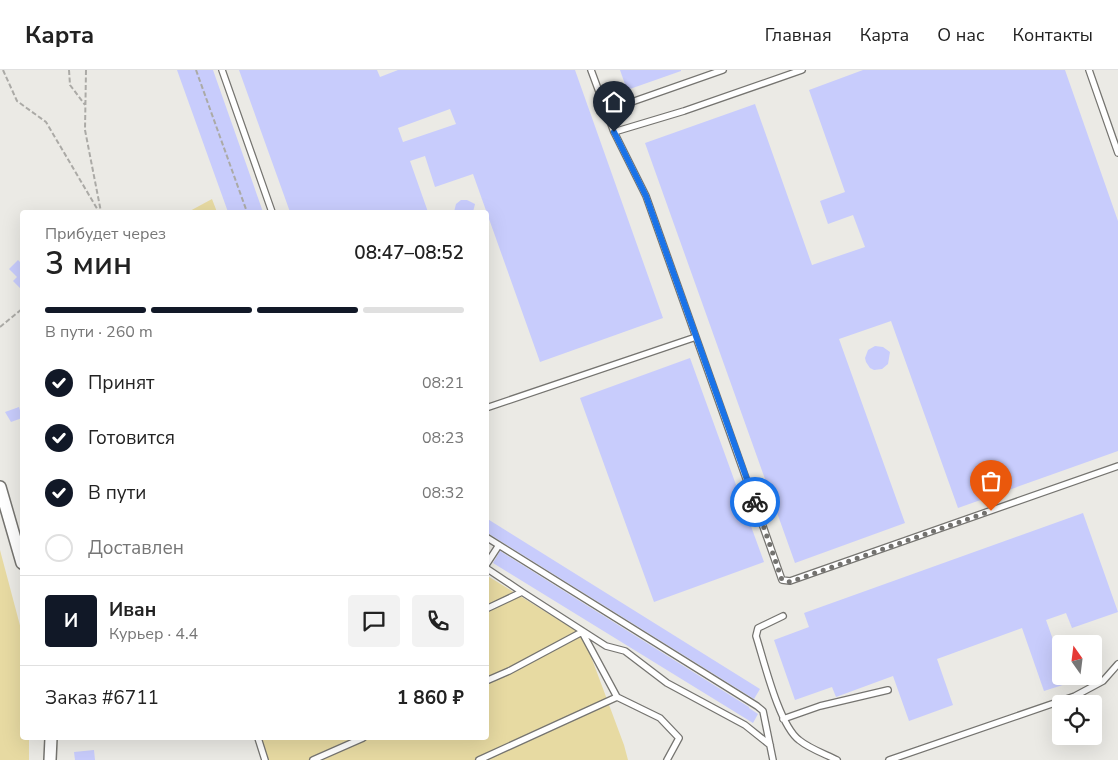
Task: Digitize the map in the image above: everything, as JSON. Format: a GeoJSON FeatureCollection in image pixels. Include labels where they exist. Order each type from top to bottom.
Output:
{"type":"FeatureCollection","features":[{"type":"Feature","properties":{"kind":"street"},"geometry":{"type":"LineString","coordinates":[[0,487],[20,556]]}},
{"type":"Feature","properties":{"kind":"street"},"geometry":{"type":"LineString","coordinates":[[50,760],[51,740]]}},
{"type":"Feature","properties":{"kind":"lane"},"geometry":{"type":"LineString","coordinates":[[222,70],[271,210]]}},
{"type":"Feature","properties":{"kind":"lane"},"geometry":{"type":"LineString","coordinates":[[591,70],[614,132],[646,196],[782,580],[790,582],[1118,466]]}},
{"type":"Feature","properties":{"kind":"lane"},"geometry":{"type":"LineString","coordinates":[[606,111],[723,70]]}},
{"type":"Feature","properties":{"kind":"lane"},"geometry":{"type":"LineString","coordinates":[[614,132],[684,111],[802,70]]}},
{"type":"Feature","properties":{"kind":"lane"},"geometry":{"type":"LineString","coordinates":[[1089,70],[1118,153]]}},
{"type":"Feature","properties":{"kind":"lane"},"geometry":{"type":"LineString","coordinates":[[489,407],[696,337]]}},
{"type":"Feature","properties":{"kind":"lane"},"geometry":{"type":"LineString","coordinates":[[489,539],[763,710],[773,760]]}},
{"type":"Feature","properties":{"kind":"lane"},"geometry":{"type":"LineString","coordinates":[[489,561],[499,545]]}},
{"type":"Feature","properties":{"kind":"lane"},"geometry":{"type":"LineString","coordinates":[[489,568],[582,632],[606,646],[625,651],[666,684],[745,725],[770,745]]}},
{"type":"Feature","properties":{"kind":"lane"},"geometry":{"type":"LineString","coordinates":[[489,608],[522,592]]}},
{"type":"Feature","properties":{"kind":"lane"},"geometry":{"type":"LineString","coordinates":[[783,616],[758,628],[756,636],[783,719],[792,734],[800,741],[837,760]]}},
{"type":"Feature","properties":{"kind":"lane"},"geometry":{"type":"LineString","coordinates":[[489,681],[582,632]]}},
{"type":"Feature","properties":{"kind":"lane"},"geometry":{"type":"LineString","coordinates":[[582,632],[617,697],[660,718],[679,738],[667,760]]}},
{"type":"Feature","properties":{"kind":"lane"},"geometry":{"type":"LineString","coordinates":[[889,760],[1075,696],[1103,681],[1118,664]]}},
{"type":"Feature","properties":{"kind":"lane"},"geometry":{"type":"LineString","coordinates":[[783,719],[820,706],[888,690]]}},
{"type":"Feature","properties":{"kind":"lane"},"geometry":{"type":"LineString","coordinates":[[479,760],[617,697]]}},
{"type":"Feature","properties":{"kind":"lane"},"geometry":{"type":"LineString","coordinates":[[259,740],[265,760]]}},
{"type":"Feature","properties":{"kind":"lane"},"geometry":{"type":"LineString","coordinates":[[313,760],[358,740]]}},
{"type":"Feature","properties":{"kind":"path"},"geometry":{"type":"LineString","coordinates":[[3,70],[17,101],[46,122],[99,210]]}},
{"type":"Feature","properties":{"kind":"path"},"geometry":{"type":"LineString","coordinates":[[69,70],[70,85],[85,105]]}},
{"type":"Feature","properties":{"kind":"path"},"geometry":{"type":"LineString","coordinates":[[86,70],[85,130],[100,210]]}},
{"type":"Feature","properties":{"kind":"path"},"geometry":{"type":"LineString","coordinates":[[196,70],[246,210]]}},
{"type":"Feature","properties":{"kind":"path"},"geometry":{"type":"LineString","coordinates":[[0,327],[20,311]]}},
{"type":"Feature","properties":{"kind":"shaded area"},"geometry":{"type":"Polygon","coordinates":[[[212,199],[216,210],[192,210],[212,199]]]}},
{"type":"Feature","properties":{"kind":"shaded area"},"geometry":{"type":"Polygon","coordinates":[[[0,550],[20,625],[20,740],[29,740],[29,760],[0,760],[0,550]]]}},
{"type":"Feature","properties":{"kind":"shaded area"},"geometry":{"type":"Polygon","coordinates":[[[489,577],[583,635],[628,760],[265,760],[262,750],[255,740],[489,740],[489,577]]]}},
{"type":"Feature","properties":{"kind":"building"},"geometry":{"type":"Polygon","coordinates":[[[177,70],[213,70],[262,210],[227,210],[177,70]]]}},
{"type":"Feature","properties":{"kind":"building"},"geometry":{"type":"Polygon","coordinates":[[[239,70],[377,70],[380,77],[398,70],[575,70],[663,318],[540,362],[489,219],[489,210],[486,210],[473,174],[435,187],[425,156],[410,161],[427,210],[289,210],[239,70]],[[450,109],[398,128],[403,142],[456,124],[450,109]]]}},
{"type":"Feature","properties":{"kind":"building"},"geometry":{"type":"Polygon","coordinates":[[[620,70],[681,70],[681,71],[627,90],[620,70]]]}},
{"type":"Feature","properties":{"kind":"building"},"geometry":{"type":"Polygon","coordinates":[[[863,70],[1065,70],[1118,221],[1118,451],[958,508],[891,321],[839,339],[905,523],[795,563],[645,143],[755,104],[812,265],[865,247],[853,215],[828,224],[820,201],[845,192],[809,90],[863,70]]]}},
{"type":"Feature","properties":{"kind":"building"},"geometry":{"type":"Polygon","coordinates":[[[461,200],[467,200],[475,204],[474,210],[454,210],[456,204],[461,200]]]}},
{"type":"Feature","properties":{"kind":"building"},"geometry":{"type":"Polygon","coordinates":[[[18,260],[20,262],[20,288],[13,281],[17,277],[9,269],[18,260]]]}},
{"type":"Feature","properties":{"kind":"building"},"geometry":{"type":"Polygon","coordinates":[[[875,346],[883,347],[890,352],[888,364],[882,369],[874,370],[866,362],[865,358],[868,350],[875,346]]]}},
{"type":"Feature","properties":{"kind":"building"},"geometry":{"type":"Polygon","coordinates":[[[690,358],[764,562],[654,602],[580,398],[690,358]]]}},
{"type":"Feature","properties":{"kind":"building"},"geometry":{"type":"Polygon","coordinates":[[[19,407],[20,419],[11,422],[5,412],[19,407]]]}},
{"type":"Feature","properties":{"kind":"building"},"geometry":{"type":"Polygon","coordinates":[[[1083,513],[1118,612],[1072,628],[1066,613],[1046,620],[1052,637],[1052,685],[1063,685],[1044,691],[1022,628],[937,659],[953,705],[909,721],[893,676],[836,697],[832,687],[795,700],[774,640],[809,627],[804,613],[1083,513]]]}},
{"type":"Feature","properties":{"kind":"building"},"geometry":{"type":"Polygon","coordinates":[[[489,520],[760,689],[754,699],[489,534],[489,520]]]}},
{"type":"Feature","properties":{"kind":"building"},"geometry":{"type":"Polygon","coordinates":[[[500,551],[749,707],[758,714],[753,723],[493,563],[500,551]]]}},
{"type":"Feature","properties":{"kind":"building"},"geometry":{"type":"Polygon","coordinates":[[[94,750],[95,760],[75,760],[74,752],[94,750]]]}},
{"type":"Feature","properties":{"kind":"way so far"},"geometry":{"type":"LineString","coordinates":[[755,502],[782,580],[790,582],[991,511]]}},
{"type":"Feature","properties":{"kind":"route"},"geometry":{"type":"LineString","coordinates":[[614,132],[646,196],[755,502]]}}]}
